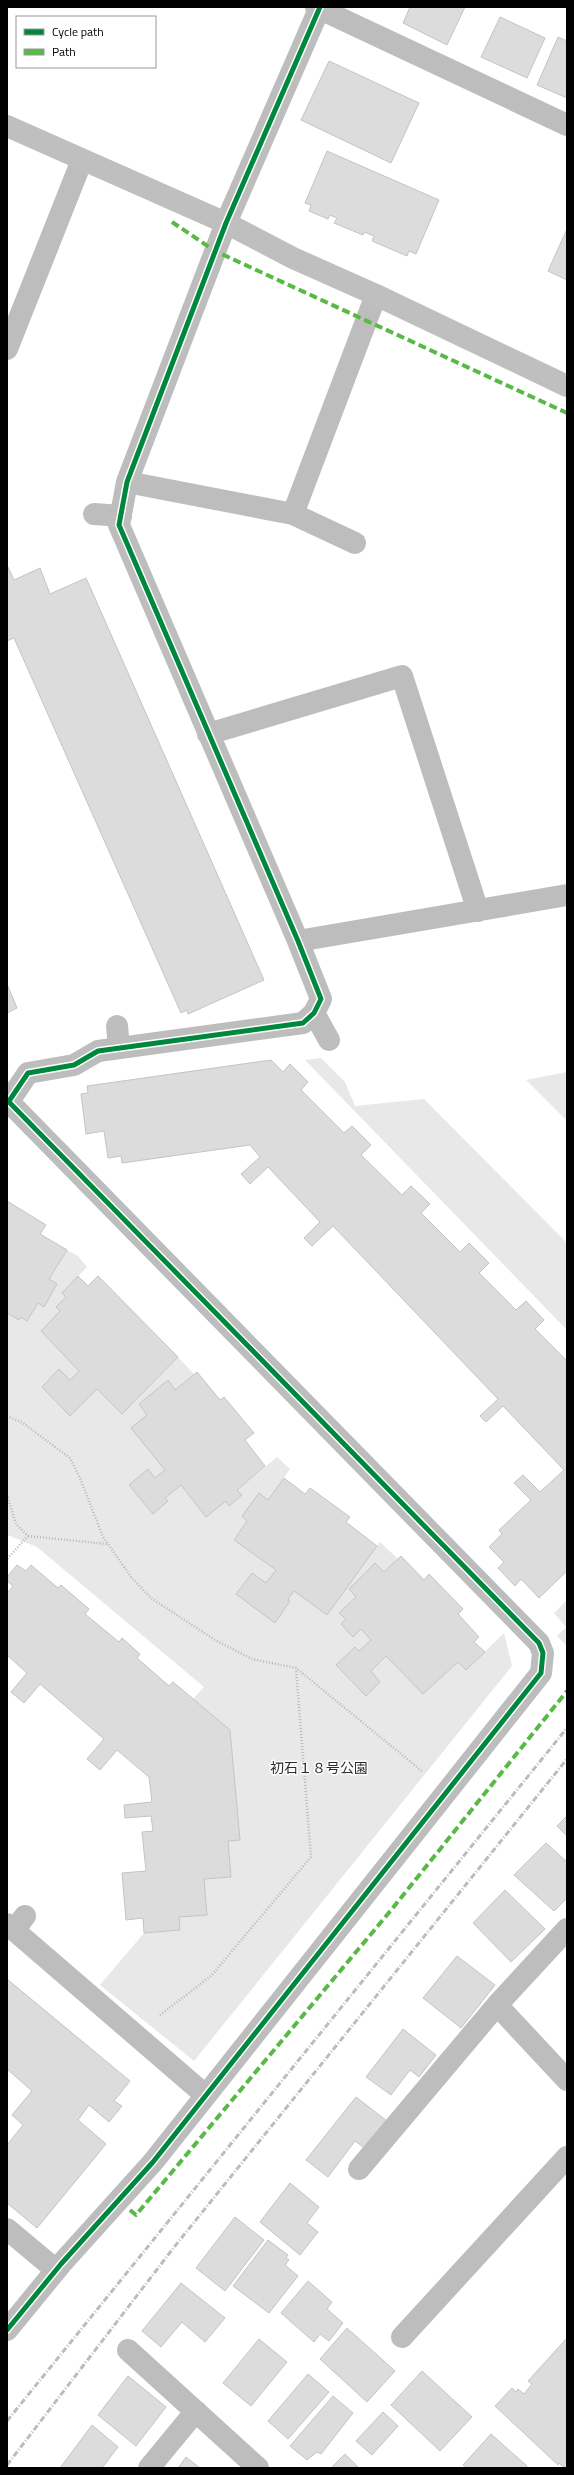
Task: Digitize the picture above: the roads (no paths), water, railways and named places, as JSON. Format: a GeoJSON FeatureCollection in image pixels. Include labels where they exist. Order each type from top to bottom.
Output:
{"type":"FeatureCollection","features":[{"type":"Feature","properties":{"kind":"street"},"geometry":{"type":"LineString","coordinates":[[7,2330],[56,2270],[153,2162],[204,2094],[541,1673],[543,1653],[539,1643],[8,1100],[28,1073],[74,1064],[98,1051],[303,1023],[314,1013],[321,999],[298,941],[118,525],[127,482],[226,223],[318,8],[567,125]]}},
{"type":"Feature","properties":{"kind":"street"},"geometry":{"type":"LineString","coordinates":[[7,126],[226,223],[293,258],[376,294],[567,386]]}},
{"type":"Feature","properties":{"kind":"street"},"geometry":{"type":"LineString","coordinates":[[7,349],[82,160]]}},
{"type":"Feature","properties":{"kind":"street"},"geometry":{"type":"LineString","coordinates":[[293,514],[376,294]]}},
{"type":"Feature","properties":{"kind":"street"},"geometry":{"type":"LineString","coordinates":[[127,482],[293,514],[355,543]]}},
{"type":"Feature","properties":{"kind":"street"},"geometry":{"type":"LineString","coordinates":[[94,514],[121,516]]}},
{"type":"Feature","properties":{"kind":"street"},"geometry":{"type":"LineString","coordinates":[[208,734],[402,676],[478,911]]}},
{"type":"Feature","properties":{"kind":"street"},"geometry":{"type":"LineString","coordinates":[[298,941],[567,895]]}},
{"type":"Feature","properties":{"kind":"street"},"geometry":{"type":"LineString","coordinates":[[314,1013],[329,1040]]}},
{"type":"Feature","properties":{"kind":"street"},"geometry":{"type":"LineString","coordinates":[[117,1026],[119,1048]]}},
{"type":"Feature","properties":{"kind":"street"},"geometry":{"type":"LineString","coordinates":[[16,1923],[136,2034],[204,2094]]}},
{"type":"Feature","properties":{"kind":"street"},"geometry":{"type":"LineString","coordinates":[[359,2169],[497,2006],[567,1929]]}},
{"type":"Feature","properties":{"kind":"street"},"geometry":{"type":"LineString","coordinates":[[497,2006],[567,2080]]}},
{"type":"Feature","properties":{"kind":"street"},"geometry":{"type":"LineString","coordinates":[[402,2337],[567,2157]]}},
{"type":"Feature","properties":{"kind":"street"},"geometry":{"type":"LineString","coordinates":[[7,2229],[56,2270]]}},
{"type":"Feature","properties":{"kind":"street"},"geometry":{"type":"LineString","coordinates":[[128,2350],[258,2468]]}},
{"type":"Feature","properties":{"kind":"street"},"geometry":{"type":"LineString","coordinates":[[149,2468],[196,2411]]}},
{"type":"Feature","properties":{"kind":"railway"},"geometry":{"type":"LineString","coordinates":[[7,2421],[567,1728]]}},
{"type":"Feature","properties":{"kind":"railway"},"geometry":{"type":"LineString","coordinates":[[7,2465],[175,2246],[567,1759]]}},
{"type":"Feature","properties":{"kind":"park label","name":"初石１８号公園"},"geometry":{"type":"Point","coordinates":[319,1768]}}]}
